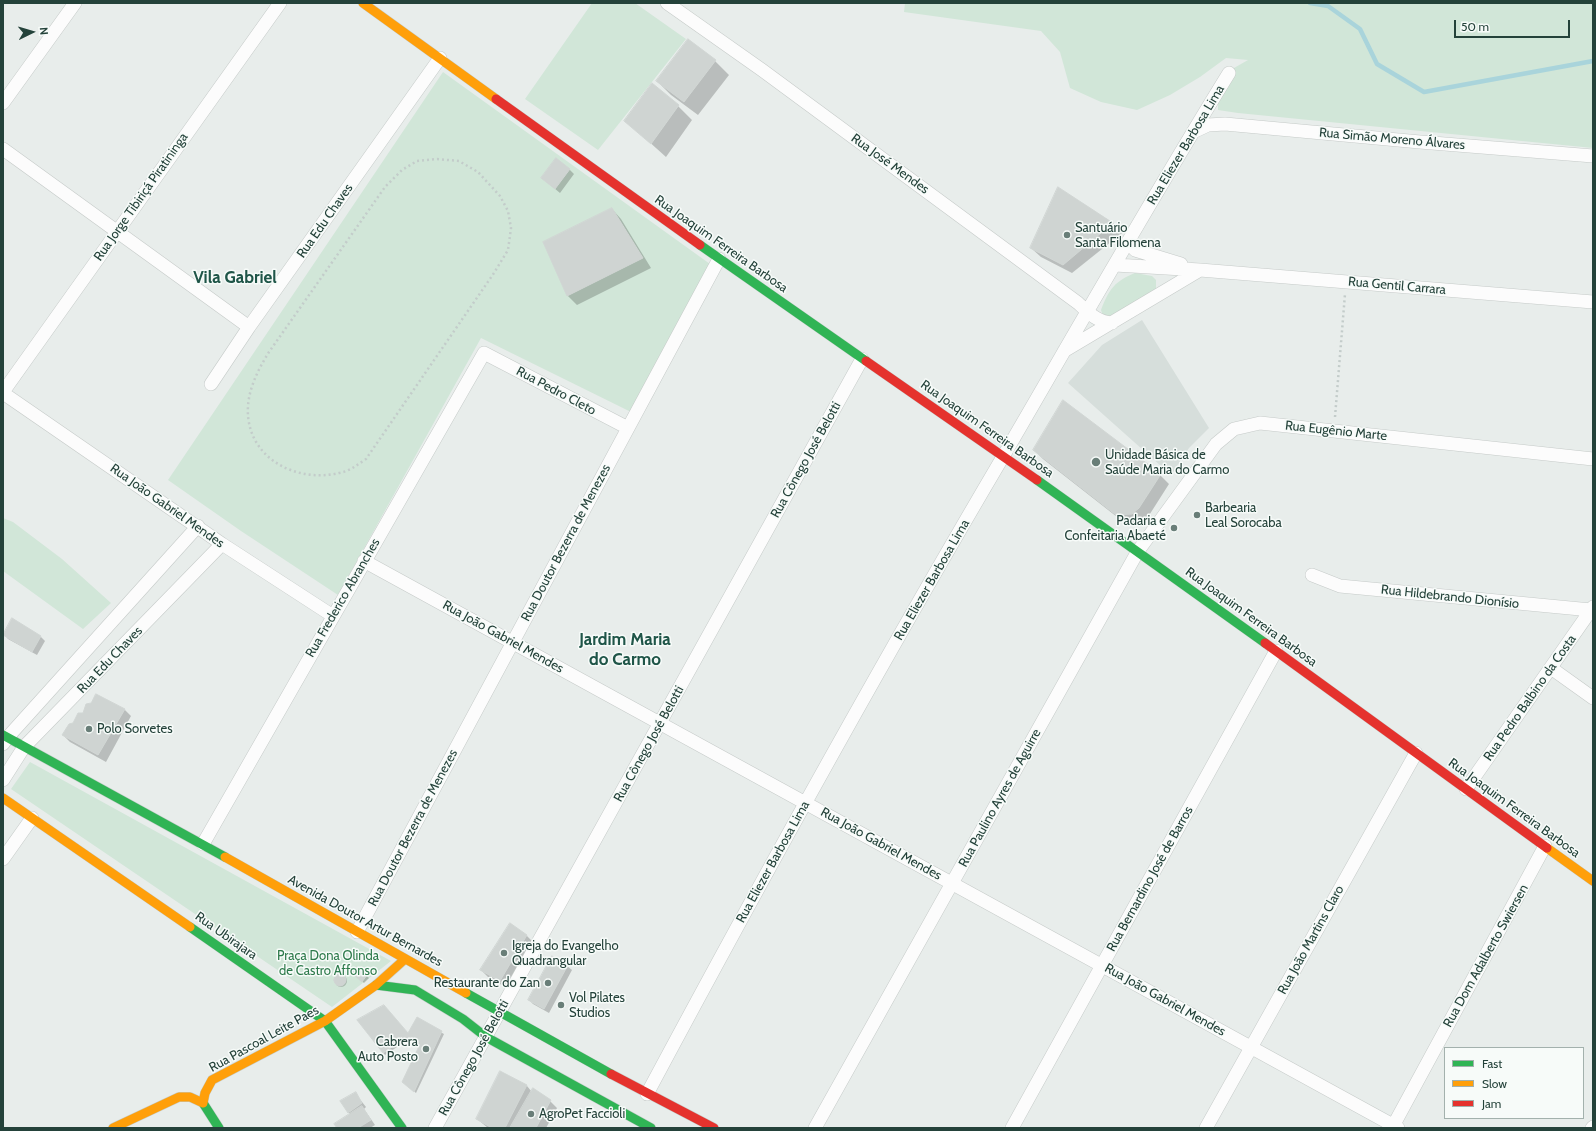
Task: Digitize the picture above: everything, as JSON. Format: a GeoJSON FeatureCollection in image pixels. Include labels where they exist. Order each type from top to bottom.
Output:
{"type":"FeatureCollection","features":[{"type":"Feature","properties":{"kind":"main road","name":"Rua Joaquim Ferreira Barbosa"},"geometry":{"type":"LineString","coordinates":[[363,3],[719,259],[1138,551],[1593,881]]}},
{"type":"Feature","properties":{"kind":"main road","name":"Avenida Doutor Artur Bernardes"},"geometry":{"type":"LineString","coordinates":[[4,739],[24,747],[202,844],[647,1094],[714,1128]]}},
{"type":"Feature","properties":{"kind":"main road","name":"Rua Ubirajara"},"geometry":{"type":"LineString","coordinates":[[3,798],[325,1021],[402,1128]]}},
{"type":"Feature","properties":{"kind":"main road","name":"Rua Pascoal Leite Paes"},"geometry":{"type":"LineString","coordinates":[[203,1103],[205,1093],[212,1080],[325,1021],[376,985],[405,959]]}},
{"type":"Feature","properties":{"kind":"main road"},"geometry":{"type":"LineString","coordinates":[[376,985],[415,990],[463,1019],[486,1037],[630,1123],[651,1128]]}},
{"type":"Feature","properties":{"kind":"main road"},"geometry":{"type":"LineString","coordinates":[[113,1128],[179,1097],[190,1097],[203,1103],[219,1128]]}},
{"type":"Feature","properties":{"kind":"street"},"geometry":{"type":"LineString","coordinates":[[3,103],[75,3]]}},
{"type":"Feature","properties":{"kind":"street","name":"Rua Jorge Tibiriçá Piratininga"},"geometry":{"type":"LineString","coordinates":[[3,392],[280,3]]}},
{"type":"Feature","properties":{"kind":"street","name":"Rua José Mendes"},"geometry":{"type":"LineString","coordinates":[[667,3],[794,94],[1072,298],[1096,320],[1104,323],[1112,323]]}},
{"type":"Feature","properties":{"kind":"street","name":"Rua Edu Chaves"},"geometry":{"type":"LineString","coordinates":[[212,384],[249,327],[440,58]]}},
{"type":"Feature","properties":{"kind":"street","name":"Rua Eliezer Barbosa Lima"},"geometry":{"type":"LineString","coordinates":[[647,1094],[805,803],[1087,311],[1192,132],[1229,73]]}},
{"type":"Feature","properties":{"kind":"street","name":"Rua Simão Moreno Álvares"},"geometry":{"type":"LineString","coordinates":[[1192,132],[1208,125],[1225,124],[1593,156]]}},
{"type":"Feature","properties":{"kind":"street"},"geometry":{"type":"LineString","coordinates":[[3,149],[249,327]]}},
{"type":"Feature","properties":{"kind":"street","name":"Rua Gentil Carrara"},"geometry":{"type":"LineString","coordinates":[[1128,242],[1135,250],[1200,270]]}},
{"type":"Feature","properties":{"kind":"street","name":"Rua Doutor Bezerra de Menezes"},"geometry":{"type":"LineString","coordinates":[[357,932],[719,259]]}},
{"type":"Feature","properties":{"kind":"street","name":"Rua Gentil Carrara"},"geometry":{"type":"LineString","coordinates":[[1115,265],[1200,270],[1593,302]]}},
{"type":"Feature","properties":{"kind":"street"},"geometry":{"type":"LineString","coordinates":[[1064,351],[1200,270]]}},
{"type":"Feature","properties":{"kind":"street","name":"Rua Pedro Cleto"},"geometry":{"type":"LineString","coordinates":[[484,353],[628,428]]}},
{"type":"Feature","properties":{"kind":"street","name":"Rua Frederico Abranches"},"geometry":{"type":"LineString","coordinates":[[202,844],[484,353]]}},
{"type":"Feature","properties":{"kind":"street","name":"Rua Cônego José Belotti"},"geometry":{"type":"LineString","coordinates":[[435,1128],[862,359]]}},
{"type":"Feature","properties":{"kind":"street","name":"Rua João Gabriel Mendes"},"geometry":{"type":"LineString","coordinates":[[3,392],[222,544],[333,616]]}},
{"type":"Feature","properties":{"kind":"street","name":"Rua Eugênio Marte"},"geometry":{"type":"LineString","coordinates":[[1138,551],[1216,444],[1234,429],[1260,423],[1593,459]]}},
{"type":"Feature","properties":{"kind":"street","name":"Rua Edu Chaves"},"geometry":{"type":"LineString","coordinates":[[4,739],[198,526]]}},
{"type":"Feature","properties":{"kind":"street","name":"Rua Edu Chaves"},"geometry":{"type":"LineString","coordinates":[[3,780],[24,747],[222,544]]}},
{"type":"Feature","properties":{"kind":"street","name":"Rua Paulino Ayres de Aguirre"},"geometry":{"type":"LineString","coordinates":[[815,1128],[1138,551]]}},
{"type":"Feature","properties":{"kind":"street","name":"Rua João Gabriel Mendes"},"geometry":{"type":"LineString","coordinates":[[364,561],[1251,1047],[1394,1127]]}},
{"type":"Feature","properties":{"kind":"street","name":"Rua Hildebrando Dionísio"},"geometry":{"type":"LineString","coordinates":[[1312,575],[1340,586],[1592,609]]}},
{"type":"Feature","properties":{"kind":"street","name":"Rua Pedro Balbino da Costa"},"geometry":{"type":"LineString","coordinates":[[1466,789],[1592,609]]}},
{"type":"Feature","properties":{"kind":"street","name":"Rua Bernardino José de Barros"},"geometry":{"type":"LineString","coordinates":[[1012,1128],[1276,651]]}},
{"type":"Feature","properties":{"kind":"street"},"geometry":{"type":"LineString","coordinates":[[1551,668],[1593,698]]}},
{"type":"Feature","properties":{"kind":"street","name":"Rua João Martins Claro"},"geometry":{"type":"LineString","coordinates":[[1206,1128],[1416,753]]}},
{"type":"Feature","properties":{"kind":"street"},"geometry":{"type":"LineString","coordinates":[[3,859],[32,818]]}},
{"type":"Feature","properties":{"kind":"street","name":"Rua Dom Adalberto Swiersen"},"geometry":{"type":"LineString","coordinates":[[1394,1127],[1545,846]]}},
{"type":"Feature","properties":{"kind":"path"},"geometry":{"type":"LineString","coordinates":[[437,159],[460,161],[478,172],[500,196],[508,211],[511,228],[508,250],[494,273],[366,459],[354,468],[340,473],[314,475],[299,474],[275,463],[262,451],[254,439],[249,422],[249,402],[252,385],[269,352],[385,187],[402,170],[417,161],[437,159]]}},
{"type":"Feature","properties":{"kind":"path"},"geometry":{"type":"LineString","coordinates":[[1334,431],[1346,282]]}},
{"type":"Feature","properties":{"kind":"shaded area"},"geometry":{"type":"Polygon","coordinates":[[[1142,320],[1209,428],[1189,448],[1171,475],[1068,383],[1102,345],[1142,320]]]}},
{"type":"Feature","properties":{"kind":"green space"},"geometry":{"type":"Polygon","coordinates":[[[592,3],[635,3],[686,39],[598,150],[525,99],[592,3]]]}},
{"type":"Feature","properties":{"kind":"green space"},"geometry":{"type":"Polygon","coordinates":[[[905,3],[1593,3],[1593,148],[1218,110],[1218,101],[1234,68],[1248,60],[1226,58],[1200,77],[1170,95],[1137,110],[1101,102],[1070,88],[1060,52],[1041,31],[904,12],[905,3]]]}},
{"type":"Feature","properties":{"kind":"green space"},"geometry":{"type":"Polygon","coordinates":[[[443,72],[710,264],[631,412],[481,338],[338,595],[241,531],[168,480],[443,72]]]}},
{"type":"Feature","properties":{"kind":"green space"},"geometry":{"type":"Polygon","coordinates":[[[1135,273],[1152,276],[1156,280],[1156,289],[1114,317],[1103,316],[1101,310],[1110,291],[1122,279],[1135,273]]]}},
{"type":"Feature","properties":{"kind":"green space"},"geometry":{"type":"Polygon","coordinates":[[[3,518],[13,522],[62,559],[111,603],[83,629],[3,571],[3,518]]]}},
{"type":"Feature","properties":{"kind":"green space","name":"Praça Dona Olinda de Castro Affonso"},"geometry":{"type":"Polygon","coordinates":[[[30,762],[391,961],[332,1007],[11,789],[30,762]]]}},
{"type":"Feature","properties":{"kind":"building"},"geometry":{"type":"Polygon","coordinates":[[[688,39],[716,60],[684,102],[656,81],[688,39]]]}},
{"type":"Feature","properties":{"kind":"building"},"geometry":{"type":"Polygon","coordinates":[[[652,83],[679,105],[651,144],[624,121],[652,83]]]}},
{"type":"Feature","properties":{"kind":"building"},"geometry":{"type":"Polygon","coordinates":[[[556,158],[570,169],[555,189],[541,178],[556,158]]]}},
{"type":"Feature","properties":{"kind":"building","name":"Santuário Santa Filomena"},"geometry":{"type":"Polygon","coordinates":[[[1058,187],[1113,223],[1063,265],[1030,248],[1058,187]]]}},
{"type":"Feature","properties":{"kind":"building"},"geometry":{"type":"Polygon","coordinates":[[[612,208],[643,258],[567,296],[543,242],[612,208]]]}},
{"type":"Feature","properties":{"kind":"building","name":"Unidade Básica de Saúde Maria do Carmo"},"geometry":{"type":"Polygon","coordinates":[[[1063,400],[1161,474],[1139,508],[1132,514],[1116,515],[1033,450],[1063,400]]]}},
{"type":"Feature","properties":{"kind":"building"},"geometry":{"type":"Polygon","coordinates":[[[12,618],[41,636],[32,652],[3,635],[12,618]]]}},
{"type":"Feature","properties":{"kind":"building","name":"Polo Sorvetes"},"geometry":{"type":"Polygon","coordinates":[[[96,694],[125,709],[98,755],[62,735],[69,724],[73,723],[78,713],[83,713],[86,704],[91,703],[96,694]]]}},
{"type":"Feature","properties":{"kind":"building","name":"Igreja do Evangelho Quadrangular"},"geometry":{"type":"Polygon","coordinates":[[[510,923],[527,935],[500,981],[480,970],[510,923]]]}},
{"type":"Feature","properties":{"kind":"building","name":"Restaurante do Zan"},"geometry":{"type":"Polygon","coordinates":[[[552,956],[568,965],[544,1009],[528,1000],[552,956]]]}},
{"type":"Feature","properties":{"kind":"building"},"geometry":{"type":"Polygon","coordinates":[[[357,967],[367,975],[362,982],[352,973],[357,967]]]}},
{"type":"Feature","properties":{"kind":"building"},"geometry":{"type":"Polygon","coordinates":[[[338,974],[342,974],[346,980],[342,986],[338,986],[334,982],[334,978],[338,974]]]}},
{"type":"Feature","properties":{"kind":"building","name":"Cabrera Auto Posto"},"geometry":{"type":"Polygon","coordinates":[[[384,1005],[408,1033],[417,1017],[442,1031],[414,1092],[402,1082],[420,1044],[406,1038],[383,1053],[357,1020],[384,1005]]]}},
{"type":"Feature","properties":{"kind":"building"},"geometry":{"type":"Polygon","coordinates":[[[500,1071],[527,1085],[505,1128],[492,1128],[476,1119],[500,1071]]]}},
{"type":"Feature","properties":{"kind":"building","name":"AgroPet Faccioli"},"geometry":{"type":"Polygon","coordinates":[[[533,1088],[551,1100],[536,1128],[510,1128],[533,1088]]]}},
{"type":"Feature","properties":{"kind":"building"},"geometry":{"type":"Polygon","coordinates":[[[356,1092],[362,1103],[348,1113],[340,1101],[356,1092]]]}},
{"type":"Feature","properties":{"kind":"building"},"geometry":{"type":"Polygon","coordinates":[[[362,1106],[371,1120],[358,1128],[337,1128],[334,1124],[362,1106]]]}},
{"type":"Feature","properties":{"kind":"waterway"},"geometry":{"type":"LineString","coordinates":[[1310,3],[1328,6],[1360,29],[1377,64],[1424,92],[1593,61]]}},
{"type":"Feature","properties":{"kind":"traffic: fast"},"geometry":{"type":"LineString","coordinates":[[700,245],[866,361]]}},
{"type":"Feature","properties":{"kind":"traffic: fast"},"geometry":{"type":"LineString","coordinates":[[1037,480],[1265,643]]}},
{"type":"Feature","properties":{"kind":"traffic: fast"},"geometry":{"type":"LineString","coordinates":[[3,735],[225,857]]}},
{"type":"Feature","properties":{"kind":"traffic: fast"},"geometry":{"type":"LineString","coordinates":[[190,927],[325,1021],[402,1128]]}},
{"type":"Feature","properties":{"kind":"traffic: fast"},"geometry":{"type":"LineString","coordinates":[[376,985],[415,990],[463,1019],[486,1037],[651,1128]]}},
{"type":"Feature","properties":{"kind":"traffic: fast"},"geometry":{"type":"LineString","coordinates":[[466,993],[611,1074]]}},
{"type":"Feature","properties":{"kind":"traffic: fast"},"geometry":{"type":"LineString","coordinates":[[203,1103],[219,1128]]}},
{"type":"Feature","properties":{"kind":"traffic: slow"},"geometry":{"type":"LineString","coordinates":[[363,3],[496,99]]}},
{"type":"Feature","properties":{"kind":"traffic: slow"},"geometry":{"type":"LineString","coordinates":[[3,798],[190,927]]}},
{"type":"Feature","properties":{"kind":"traffic: slow"},"geometry":{"type":"LineString","coordinates":[[1547,848],[1593,881]]}},
{"type":"Feature","properties":{"kind":"traffic: slow"},"geometry":{"type":"LineString","coordinates":[[225,857],[466,993]]}},
{"type":"Feature","properties":{"kind":"traffic: slow"},"geometry":{"type":"LineString","coordinates":[[203,1103],[205,1093],[212,1080],[325,1021],[376,985],[405,959]]}},
{"type":"Feature","properties":{"kind":"traffic: slow"},"geometry":{"type":"LineString","coordinates":[[113,1128],[179,1097],[190,1097],[203,1103]]}},
{"type":"Feature","properties":{"kind":"traffic: jam"},"geometry":{"type":"LineString","coordinates":[[496,99],[700,245]]}},
{"type":"Feature","properties":{"kind":"traffic: jam"},"geometry":{"type":"LineString","coordinates":[[866,361],[1037,480]]}},
{"type":"Feature","properties":{"kind":"traffic: jam"},"geometry":{"type":"LineString","coordinates":[[1265,643],[1547,848]]}},
{"type":"Feature","properties":{"kind":"traffic: jam"},"geometry":{"type":"LineString","coordinates":[[611,1074],[714,1128]]}},
{"type":"Feature","properties":{"kind":"place","name":"Santuário Santa Filomena"},"geometry":{"type":"Point","coordinates":[1067,235]}},
{"type":"Feature","properties":{"kind":"place","name":"Unidade Básica de Saúde Maria do Carmo"},"geometry":{"type":"Point","coordinates":[1096,462]}},
{"type":"Feature","properties":{"kind":"place","name":"Barbearia Leal Sorocaba"},"geometry":{"type":"Point","coordinates":[1197,515]}},
{"type":"Feature","properties":{"kind":"place","name":"Padaria e Confeitaria Abaeté"},"geometry":{"type":"Point","coordinates":[1174,528]}},
{"type":"Feature","properties":{"kind":"place","name":"Polo Sorvetes"},"geometry":{"type":"Point","coordinates":[89,729]}},
{"type":"Feature","properties":{"kind":"place","name":"Igreja do Evangelho Quadrangular"},"geometry":{"type":"Point","coordinates":[504,953]}},
{"type":"Feature","properties":{"kind":"place","name":"Restaurante do Zan"},"geometry":{"type":"Point","coordinates":[548,983]}},
{"type":"Feature","properties":{"kind":"place","name":"Vol Pilates Studios"},"geometry":{"type":"Point","coordinates":[561,1005]}},
{"type":"Feature","properties":{"kind":"place","name":"Cabrera Auto Posto"},"geometry":{"type":"Point","coordinates":[426,1049]}},
{"type":"Feature","properties":{"kind":"place","name":"AgroPet Faccioli"},"geometry":{"type":"Point","coordinates":[531,1114]}},
{"type":"Feature","properties":{"kind":"district","name":"Vila Gabriel"},"geometry":{"type":"Point","coordinates":[235,278]}},
{"type":"Feature","properties":{"kind":"district","name":"Jardim Maria do Carmo"},"geometry":{"type":"Point","coordinates":[625,650]}}]}
